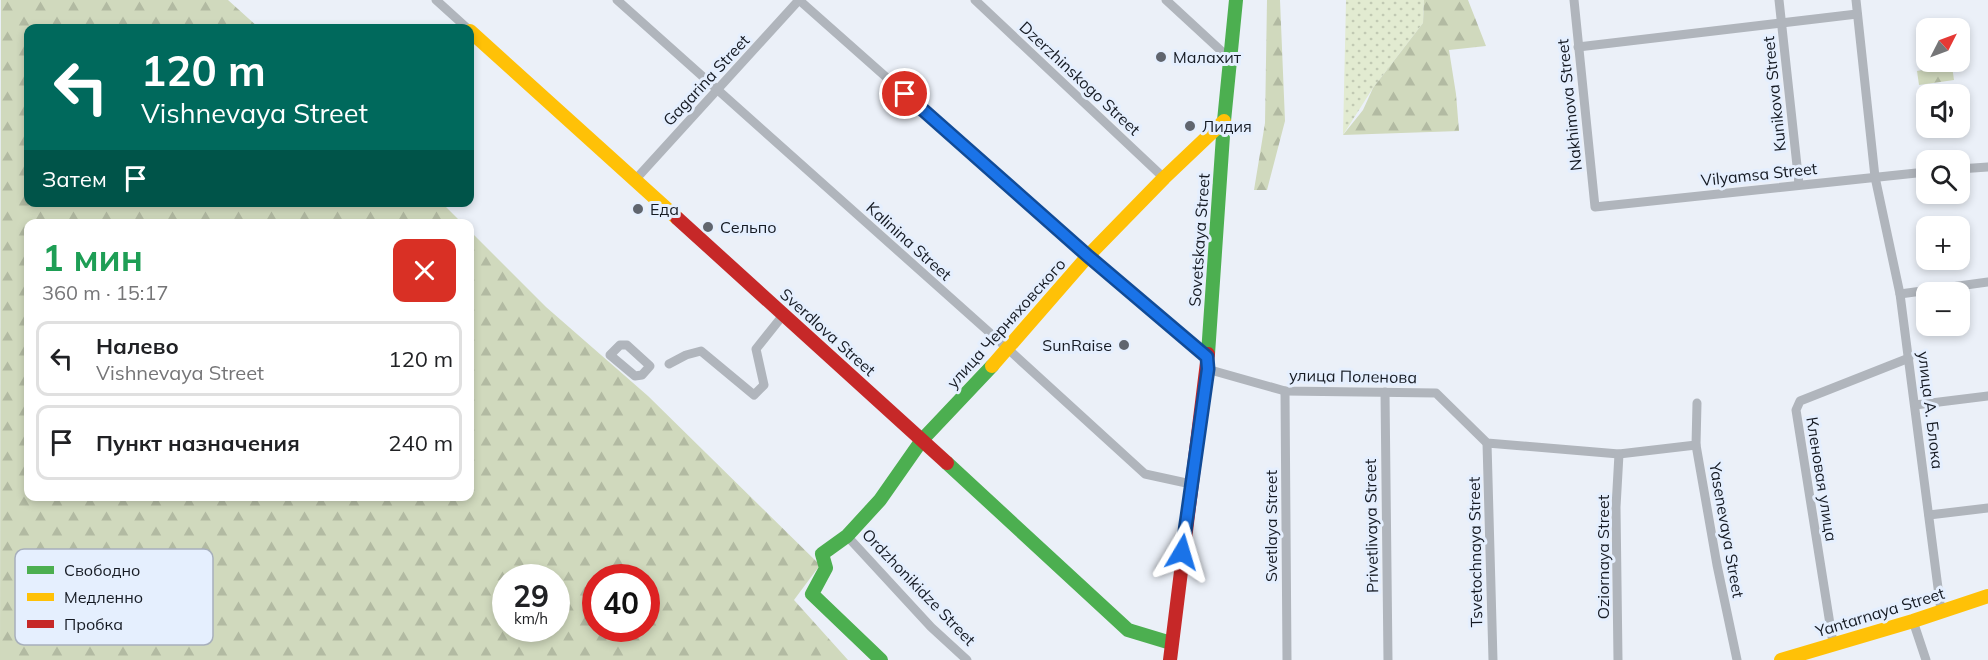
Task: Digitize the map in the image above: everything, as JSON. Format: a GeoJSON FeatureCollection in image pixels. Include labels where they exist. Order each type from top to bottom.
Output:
{"type":"FeatureCollection","features":[{"type":"Feature","properties":{"kind":"street","name":"Sverdlova Street"},"geometry":{"type":"LineString","coordinates":[[436,0],[462,24]]}},
{"type":"Feature","properties":{"kind":"street","name":"Kalinina Street"},"geometry":{"type":"LineString","coordinates":[[618,0],[1145,474],[1191,484]]}},
{"type":"Feature","properties":{"kind":"street","name":"Gagarina Street"},"geometry":{"type":"LineString","coordinates":[[635,180],[799,0]]}},
{"type":"Feature","properties":{"kind":"street"},"geometry":{"type":"LineString","coordinates":[[799,0],[1207,363]]}},
{"type":"Feature","properties":{"kind":"street","name":"Dzerzhinskogo Street"},"geometry":{"type":"LineString","coordinates":[[975,0],[1164,178]]}},
{"type":"Feature","properties":{"kind":"street"},"geometry":{"type":"LineString","coordinates":[[1166,0],[1230,59]]}},
{"type":"Feature","properties":{"kind":"street","name":"Sovetskaya Street"},"geometry":{"type":"LineString","coordinates":[[1170,660],[1207,363],[1224,121],[1236,0]]}},
{"type":"Feature","properties":{"kind":"street","name":"Nakhimova Street"},"geometry":{"type":"LineString","coordinates":[[1574,0],[1595,207]]}},
{"type":"Feature","properties":{"kind":"street","name":"Kunikova Street"},"geometry":{"type":"LineString","coordinates":[[1779,0],[1798,184]]}},
{"type":"Feature","properties":{"kind":"street","name":"улица А. Блока"},"geometry":{"type":"LineString","coordinates":[[1856,0],[1875,177],[1900,294],[1941,611]]}},
{"type":"Feature","properties":{"kind":"street"},"geometry":{"type":"LineString","coordinates":[[1578,46],[1857,14]]}},
{"type":"Feature","properties":{"kind":"street","name":"Sverdlova Street"},"geometry":{"type":"LineString","coordinates":[[474,35],[784,314],[1128,630],[1171,643]]}},
{"type":"Feature","properties":{"kind":"street","name":"улица Черняховского"},"geometry":{"type":"LineString","coordinates":[[881,660],[812,594],[826,568],[822,554],[847,536],[880,500],[922,440],[1008,349],[1088,256],[1164,178],[1224,121]]}},
{"type":"Feature","properties":{"kind":"street"},"geometry":{"type":"LineString","coordinates":[[1970,168],[1988,167]]}},
{"type":"Feature","properties":{"kind":"street","name":"Vilyamsa Street"},"geometry":{"type":"LineString","coordinates":[[1595,207],[1916,173]]}},
{"type":"Feature","properties":{"kind":"street"},"geometry":{"type":"LineString","coordinates":[[1900,294],[1988,282]]}},
{"type":"Feature","properties":{"kind":"street"},"geometry":{"type":"LineString","coordinates":[[669,364],[686,355],[701,351],[754,395],[764,385],[756,350],[784,314]]}},
{"type":"Feature","properties":{"kind":"street","name":"Кленовая улица"},"geometry":{"type":"LineString","coordinates":[[1833,643],[1796,410],[1800,401],[1909,358]]}},
{"type":"Feature","properties":{"kind":"street","name":"улица Поленова"},"geometry":{"type":"LineString","coordinates":[[1207,363],[1285,391],[1436,393],[1487,443]]}},
{"type":"Feature","properties":{"kind":"street","name":"Svetlaya Street"},"geometry":{"type":"LineString","coordinates":[[1285,391],[1287,660]]}},
{"type":"Feature","properties":{"kind":"street","name":"Privetlivaya Street"},"geometry":{"type":"LineString","coordinates":[[1384,392],[1388,660]]}},
{"type":"Feature","properties":{"kind":"street"},"geometry":{"type":"LineString","coordinates":[[1915,405],[1988,396]]}},
{"type":"Feature","properties":{"kind":"street","name":"Yasenevaya Street"},"geometry":{"type":"LineString","coordinates":[[1697,403],[1696,445],[1717,565],[1737,660]]}},
{"type":"Feature","properties":{"kind":"street"},"geometry":{"type":"LineString","coordinates":[[1487,443],[1619,454],[1696,445]]}},
{"type":"Feature","properties":{"kind":"street","name":"Tsvetochnaya Street"},"geometry":{"type":"LineString","coordinates":[[1487,443],[1493,660]]}},
{"type":"Feature","properties":{"kind":"street","name":"Oziornaya Street"},"geometry":{"type":"LineString","coordinates":[[1618,660],[1616,507],[1619,454]]}},
{"type":"Feature","properties":{"kind":"street"},"geometry":{"type":"LineString","coordinates":[[1929,515],[1988,508]]}},
{"type":"Feature","properties":{"kind":"street","name":"Ordzhonikidze Street"},"geometry":{"type":"LineString","coordinates":[[847,536],[931,627],[968,660]]}},
{"type":"Feature","properties":{"kind":"street","name":"Yantarnaya Street"},"geometry":{"type":"LineString","coordinates":[[1781,660],[1988,596]]}},
{"type":"Feature","properties":{"kind":"street"},"geometry":{"type":"LineString","coordinates":[[1913,621],[1926,660]]}},
{"type":"Feature","properties":{"kind":"green space"},"geometry":{"type":"Polygon","coordinates":[[[1,0],[228,0],[255,24],[24,24],[24,207],[446,207],[458,219],[24,219],[24,501],[474,501],[474,235],[546,307],[648,396],[820,565],[794,600],[848,660],[0,660],[1,0]]]}},
{"type":"Feature","properties":{"kind":"green space"},"geometry":{"type":"Polygon","coordinates":[[[1267,0],[1280,0],[1285,121],[1267,190],[1254,190],[1265,123],[1267,0]]]}},
{"type":"Feature","properties":{"kind":"green space"},"geometry":{"type":"Polygon","coordinates":[[[1346,0],[1424,0],[1423,23],[1373,88],[1343,135],[1346,0]]]}},
{"type":"Feature","properties":{"kind":"green space"},"geometry":{"type":"Polygon","coordinates":[[[1424,0],[1468,0],[1486,46],[1449,50],[1459,131],[1343,135],[1363,110],[1373,88],[1423,23],[1424,0]]]}},
{"type":"Feature","properties":{"kind":"green space"},"geometry":{"type":"Polygon","coordinates":[[[1917,72],[1953,72],[1954,80],[1919,84],[1917,72]]]}},
{"type":"Feature","properties":{"kind":"traffic: fast"},"geometry":{"type":"LineString","coordinates":[[1208,354],[1224,121],[1236,0]]}},
{"type":"Feature","properties":{"kind":"traffic: fast"},"geometry":{"type":"LineString","coordinates":[[881,660],[812,594],[826,568],[822,554],[847,536],[880,500],[922,440],[992,366]]}},
{"type":"Feature","properties":{"kind":"traffic: fast"},"geometry":{"type":"LineString","coordinates":[[947,463],[1128,630],[1171,643]]}},
{"type":"Feature","properties":{"kind":"traffic: slow"},"geometry":{"type":"LineString","coordinates":[[474,35],[677,218]]}},
{"type":"Feature","properties":{"kind":"traffic: slow"},"geometry":{"type":"LineString","coordinates":[[992,366],[1088,256],[1164,178],[1224,121]]}},
{"type":"Feature","properties":{"kind":"traffic: slow"},"geometry":{"type":"LineString","coordinates":[[1781,660],[1988,596]]}},
{"type":"Feature","properties":{"kind":"traffic: jam"},"geometry":{"type":"LineString","coordinates":[[677,218],[947,463]]}},
{"type":"Feature","properties":{"kind":"traffic: jam"},"geometry":{"type":"LineString","coordinates":[[1170,660],[1208,354]]}},
{"type":"Feature","properties":{"kind":"place","name":"Малахит"},"geometry":{"type":"Point","coordinates":[1161,57]}},
{"type":"Feature","properties":{"kind":"place","name":"Лидия"},"geometry":{"type":"Point","coordinates":[1190,126]}},
{"type":"Feature","properties":{"kind":"place","name":"Еда"},"geometry":{"type":"Point","coordinates":[638,209]}},
{"type":"Feature","properties":{"kind":"place","name":"Сельпо"},"geometry":{"type":"Point","coordinates":[708,227]}},
{"type":"Feature","properties":{"kind":"place","name":"SunRaise"},"geometry":{"type":"Point","coordinates":[1124,345]}},
{"type":"Feature","properties":{"kind":"route"},"geometry":{"type":"LineString","coordinates":[[905,94],[1088,256],[1207,357],[1208,369],[1182,552]]}}]}
